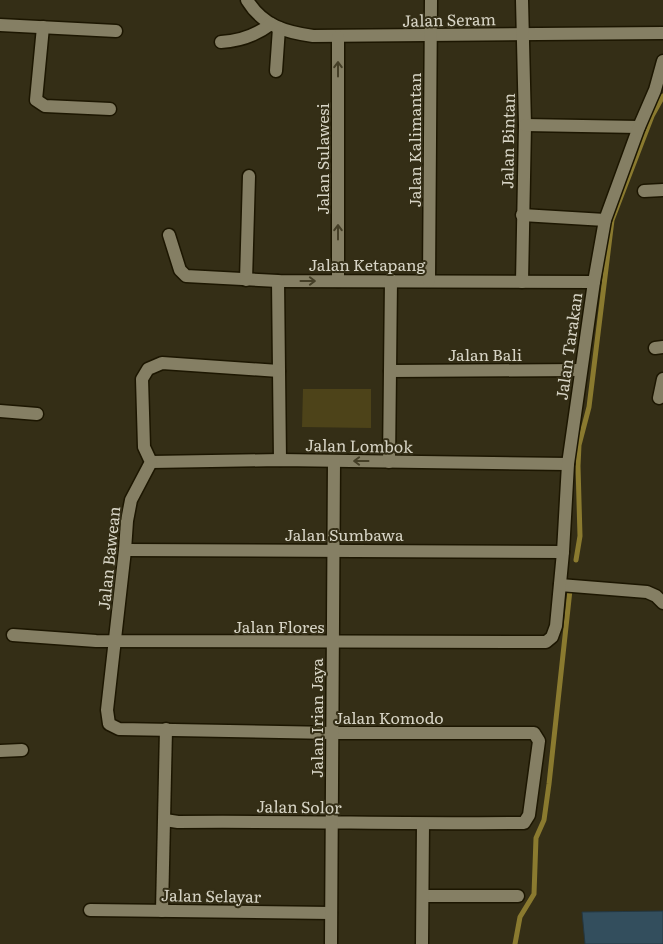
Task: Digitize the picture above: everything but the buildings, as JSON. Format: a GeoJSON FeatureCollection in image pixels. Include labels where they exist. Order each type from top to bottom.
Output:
{"type":"FeatureCollection","features":[{"type":"Feature","properties":{"kind":"street","name":"Jalan Seram"},"geometry":{"type":"LineString","coordinates":[[247,0],[275,26],[288,32],[304,35],[338,37],[663,33]]}},
{"type":"Feature","properties":{"kind":"street","name":"Jalan Kalimantan"},"geometry":{"type":"LineString","coordinates":[[429,281],[431,0]]}},
{"type":"Feature","properties":{"kind":"street","name":"Jalan Bintan"},"geometry":{"type":"LineString","coordinates":[[522,0],[524,126],[522,282]]}},
{"type":"Feature","properties":{"kind":"street"},"geometry":{"type":"LineString","coordinates":[[0,25],[116,31]]}},
{"type":"Feature","properties":{"kind":"street"},"geometry":{"type":"LineString","coordinates":[[221,42],[246,38],[275,26],[276,71]]}},
{"type":"Feature","properties":{"kind":"street"},"geometry":{"type":"LineString","coordinates":[[43,27],[36,100],[45,106],[110,109]]}},
{"type":"Feature","properties":{"kind":"street","name":"Jalan Sulawesi"},"geometry":{"type":"LineString","coordinates":[[338,37],[338,280]]}},
{"type":"Feature","properties":{"kind":"street","name":"Jalan Tarakan"},"geometry":{"type":"LineString","coordinates":[[546,642],[555,632],[563,552],[568,464],[594,282],[606,220],[663,61]]}},
{"type":"Feature","properties":{"kind":"street"},"geometry":{"type":"LineString","coordinates":[[524,126],[639,127]]}},
{"type":"Feature","properties":{"kind":"street"},"geometry":{"type":"LineString","coordinates":[[246,280],[249,176]]}},
{"type":"Feature","properties":{"kind":"street"},"geometry":{"type":"LineString","coordinates":[[644,191],[663,190]]}},
{"type":"Feature","properties":{"kind":"street"},"geometry":{"type":"LineString","coordinates":[[522,215],[606,220]]}},
{"type":"Feature","properties":{"kind":"street","name":"Jalan Ketapang"},"geometry":{"type":"LineString","coordinates":[[169,235],[180,270],[186,276],[278,281],[594,282]]}},
{"type":"Feature","properties":{"kind":"street"},"geometry":{"type":"LineString","coordinates":[[389,462],[391,280]]}},
{"type":"Feature","properties":{"kind":"street"},"geometry":{"type":"LineString","coordinates":[[278,281],[280,460]]}},
{"type":"Feature","properties":{"kind":"street"},"geometry":{"type":"LineString","coordinates":[[150,462],[144,447],[142,379],[148,369],[170,363],[279,370]]}},
{"type":"Feature","properties":{"kind":"street","name":"Jalan Bali"},"geometry":{"type":"LineString","coordinates":[[390,371],[581,370]]}},
{"type":"Feature","properties":{"kind":"street"},"geometry":{"type":"LineString","coordinates":[[659,398],[663,379]]}},
{"type":"Feature","properties":{"kind":"street"},"geometry":{"type":"LineString","coordinates":[[0,410],[37,414]]}},
{"type":"Feature","properties":{"kind":"street","name":"Jalan Lombok"},"geometry":{"type":"LineString","coordinates":[[150,462],[280,460],[568,464]]}},
{"type":"Feature","properties":{"kind":"street","name":"Jalan Bawean"},"geometry":{"type":"LineString","coordinates":[[107,710],[127,521],[131,500],[150,462]]}},
{"type":"Feature","properties":{"kind":"street","name":"Jalan Irian Jaya"},"geometry":{"type":"LineString","coordinates":[[331,944],[334,462]]}},
{"type":"Feature","properties":{"kind":"street","name":"Jalan Sumbawa"},"geometry":{"type":"LineString","coordinates":[[125,550],[563,552]]}},
{"type":"Feature","properties":{"kind":"street"},"geometry":{"type":"LineString","coordinates":[[560,585],[647,592],[656,596],[663,603]]}},
{"type":"Feature","properties":{"kind":"street","name":"Jalan Flores"},"geometry":{"type":"LineString","coordinates":[[13,635],[96,641],[546,642]]}},
{"type":"Feature","properties":{"kind":"street","name":"Jalan Komodo"},"geometry":{"type":"LineString","coordinates":[[107,710],[109,724],[119,728],[332,733],[534,733],[539,741],[529,815],[524,823]]}},
{"type":"Feature","properties":{"kind":"street"},"geometry":{"type":"LineString","coordinates":[[162,911],[166,729]]}},
{"type":"Feature","properties":{"kind":"street"},"geometry":{"type":"LineString","coordinates":[[0,751],[22,750]]}},
{"type":"Feature","properties":{"kind":"street","name":"Jalan Solor"},"geometry":{"type":"LineString","coordinates":[[165,820],[178,822],[524,823]]}},
{"type":"Feature","properties":{"kind":"street"},"geometry":{"type":"LineString","coordinates":[[422,944],[423,824]]}},
{"type":"Feature","properties":{"kind":"street"},"geometry":{"type":"LineString","coordinates":[[423,896],[518,896]]}},
{"type":"Feature","properties":{"kind":"street","name":"Jalan Selayar"},"geometry":{"type":"LineString","coordinates":[[90,910],[331,913]]}},
{"type":"Feature","properties":{"kind":"shaded area"},"geometry":{"type":"Polygon","coordinates":[[[303,389],[371,389],[371,428],[302,427],[303,389]]]}},
{"type":"Feature","properties":{"kind":"waterway"},"geometry":{"type":"LineString","coordinates":[[576,560],[580,536],[579,445],[589,407],[612,220],[652,116],[663,96]]}},
{"type":"Feature","properties":{"kind":"waterway"},"geometry":{"type":"LineString","coordinates":[[515,944],[520,917],[534,894],[536,838],[544,820],[549,784],[570,590]]}}]}
